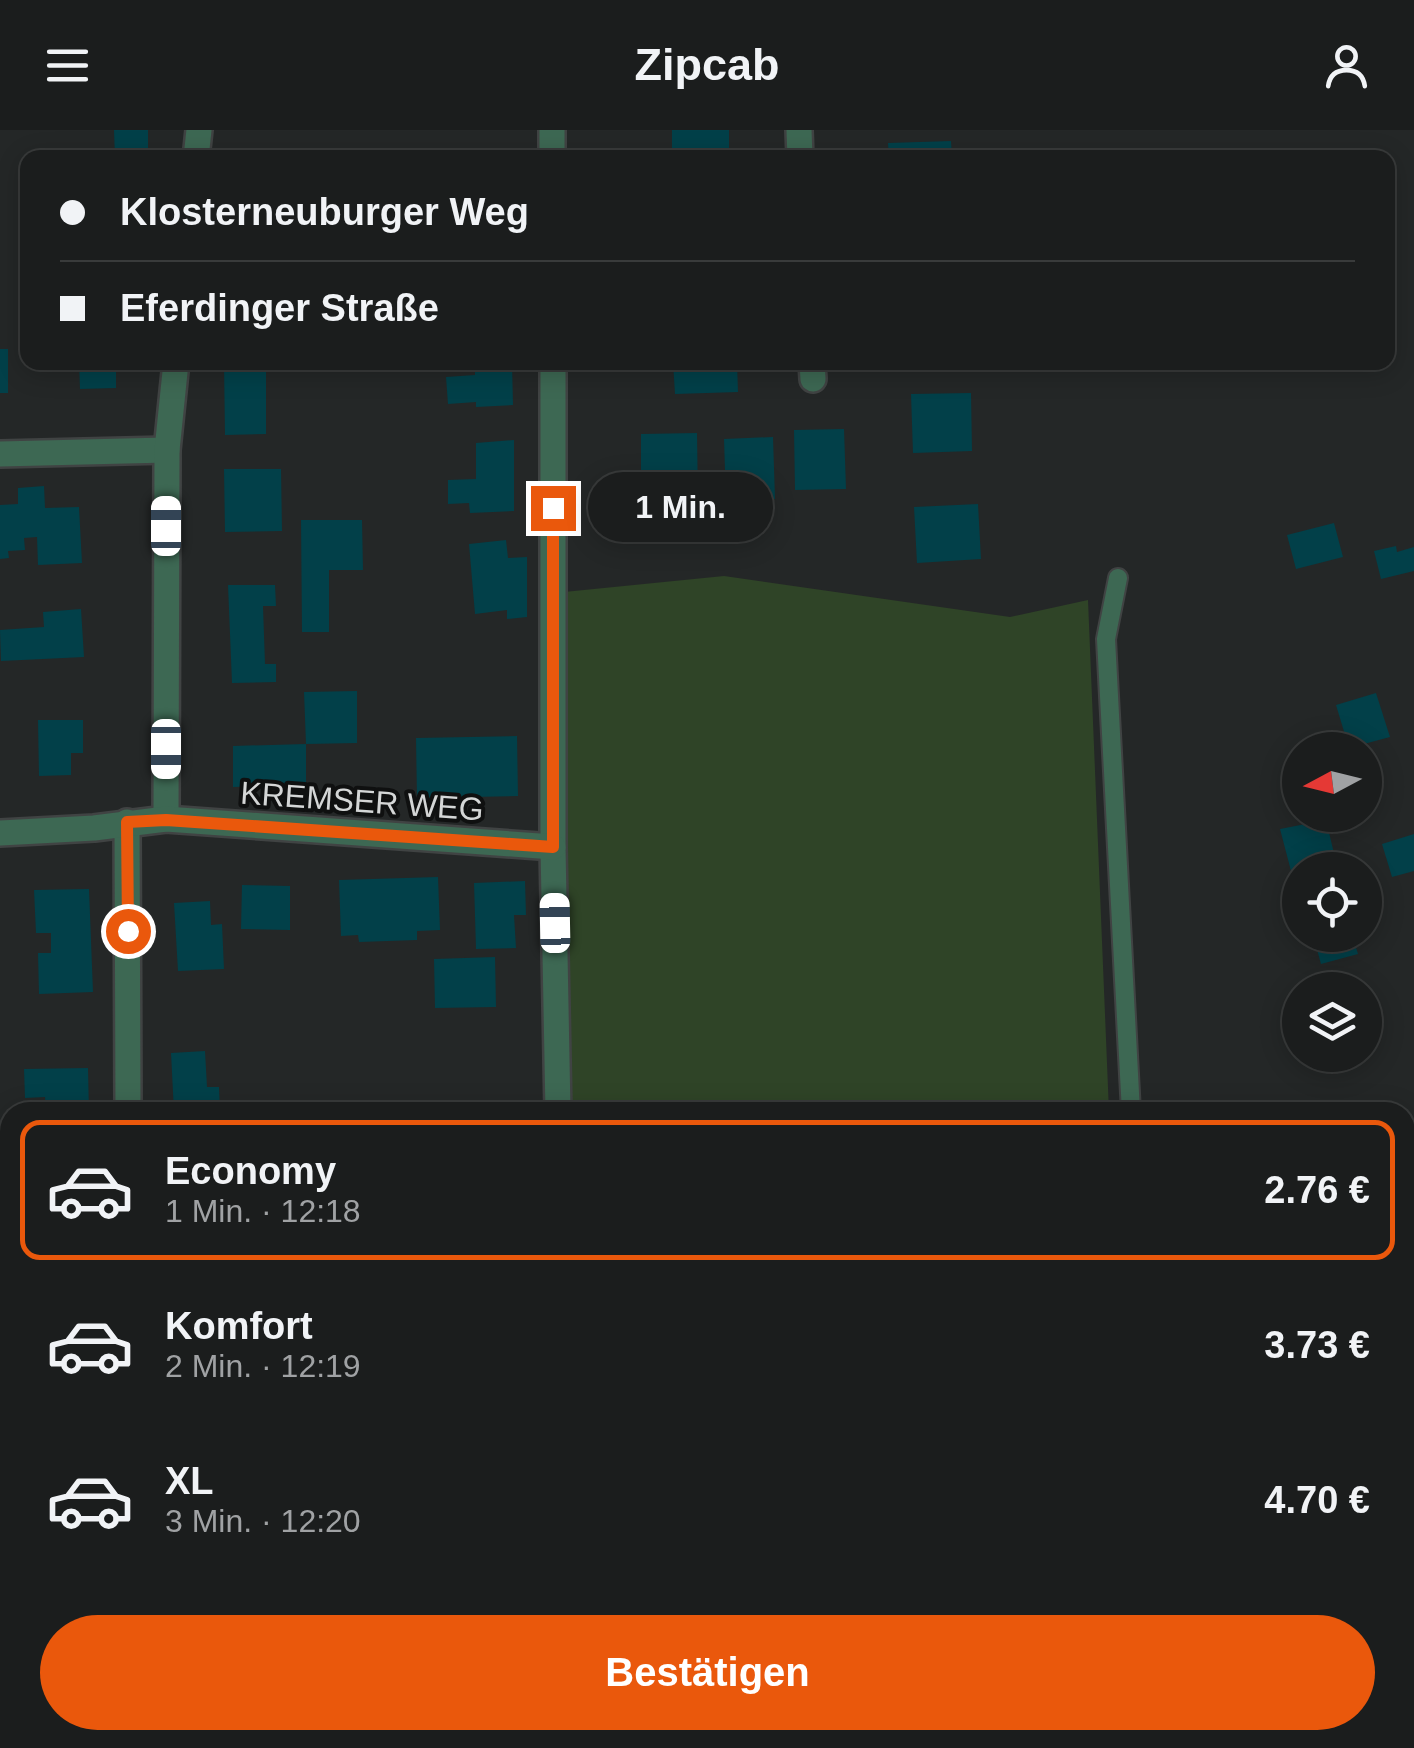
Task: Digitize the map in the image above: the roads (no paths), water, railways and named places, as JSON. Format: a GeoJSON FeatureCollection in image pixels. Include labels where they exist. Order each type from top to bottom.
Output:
{"type":"FeatureCollection","features":[{"type":"Feature","properties":{"kind":"street"},"geometry":{"type":"LineString","coordinates":[[166,820],[167,450],[175,370]]}},
{"type":"Feature","properties":{"kind":"street"},"geometry":{"type":"LineString","coordinates":[[553,370],[553,847],[558,1102]]}},
{"type":"Feature","properties":{"kind":"street"},"geometry":{"type":"LineString","coordinates":[[0,454],[167,450]]}},
{"type":"Feature","properties":{"kind":"street","name":"KREMSER WEG"},"geometry":{"type":"LineString","coordinates":[[127,822],[166,820],[553,847]]}},
{"type":"Feature","properties":{"kind":"street"},"geometry":{"type":"LineString","coordinates":[[0,833],[94,828],[127,822],[128,1102]]}},
{"type":"Feature","properties":{"kind":"lane"},"geometry":{"type":"LineString","coordinates":[[1118,578],[1106,638],[1130,1102]]}}]}
